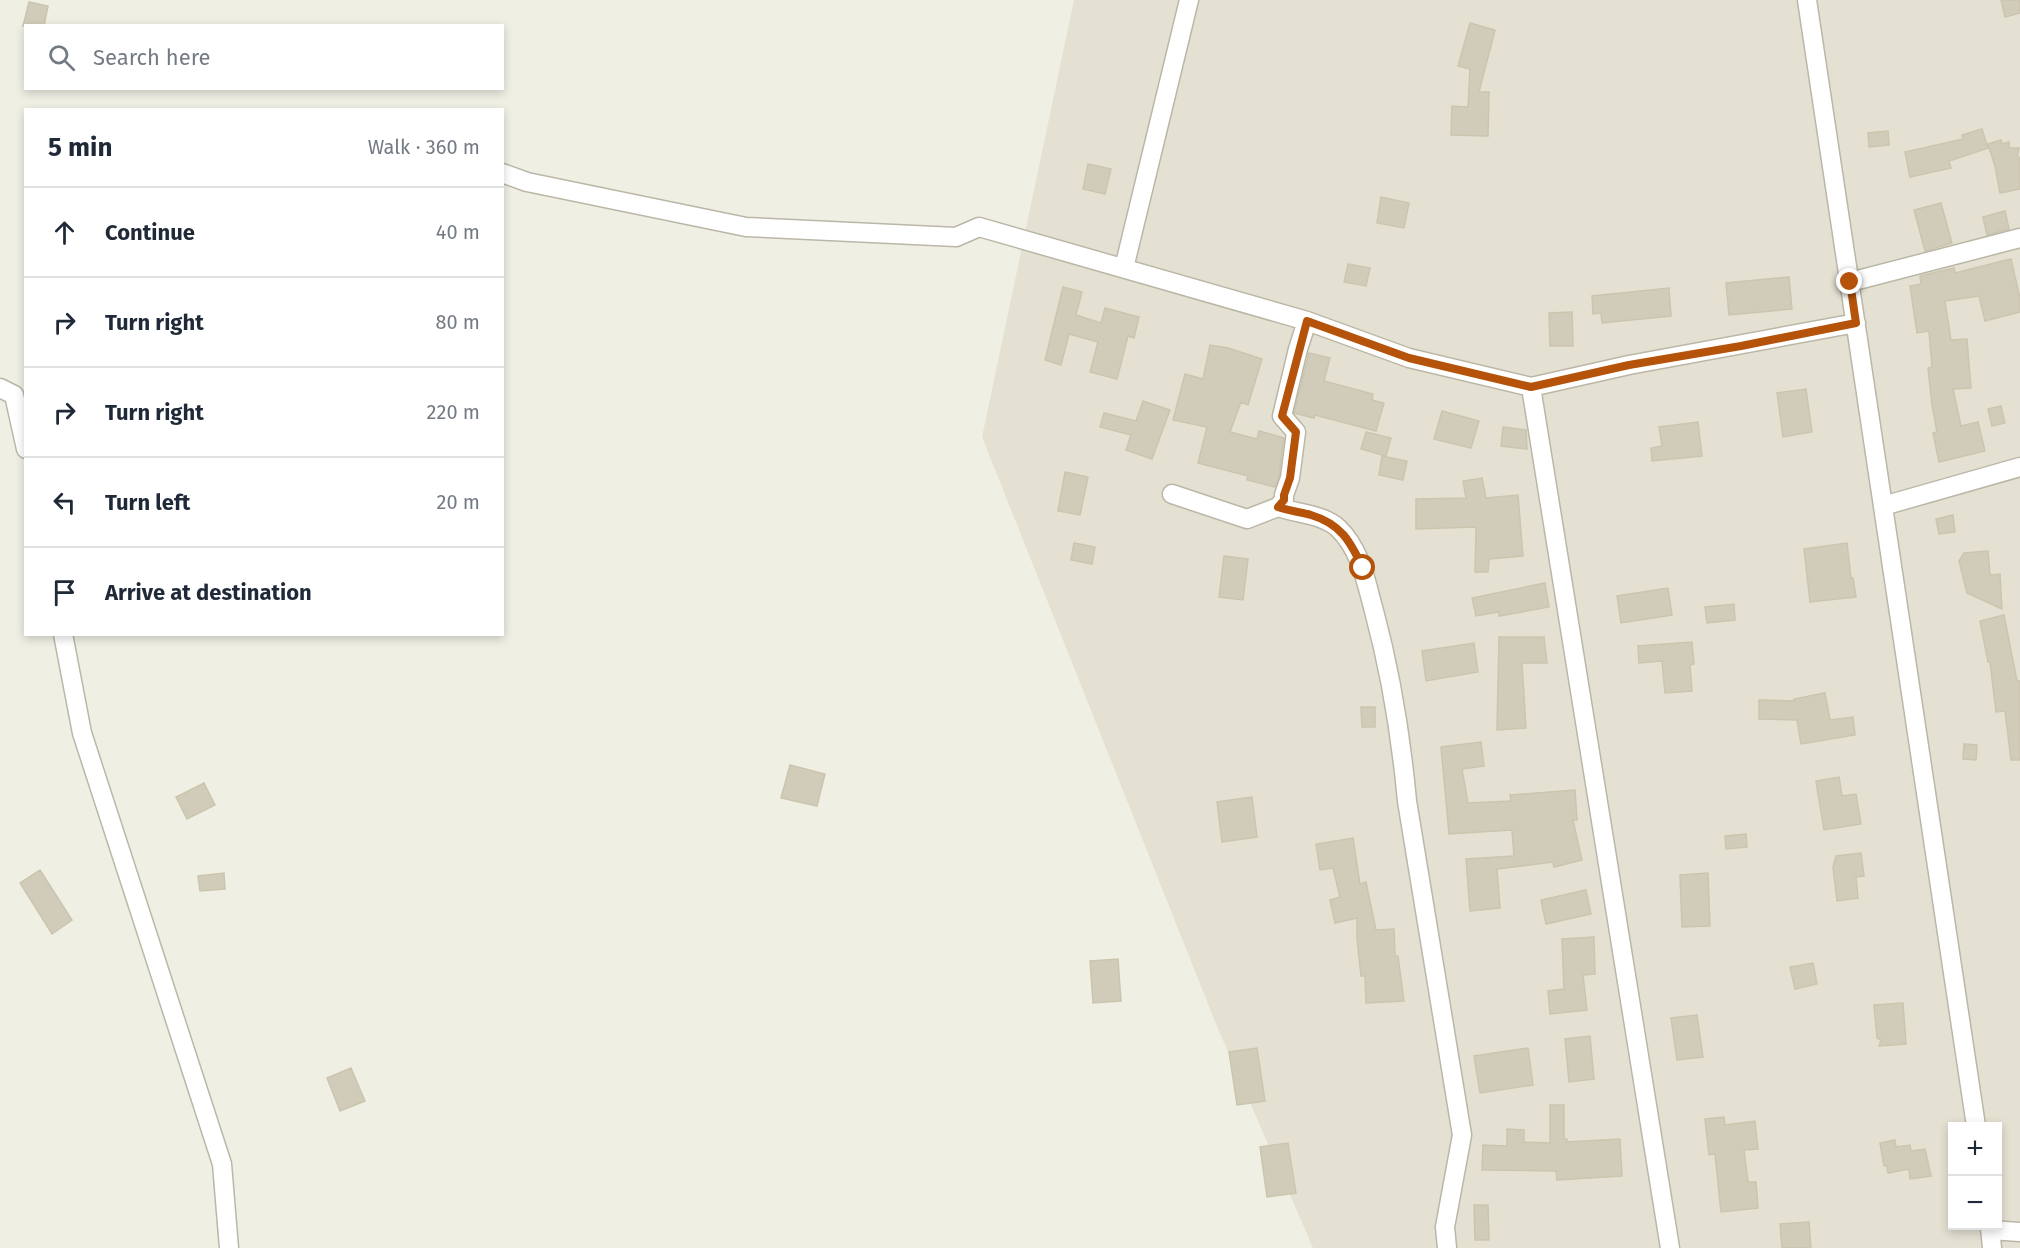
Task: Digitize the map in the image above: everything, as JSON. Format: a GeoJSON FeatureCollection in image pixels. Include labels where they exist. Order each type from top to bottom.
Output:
{"type":"FeatureCollection","features":[{"type":"Feature","properties":{"kind":"street"},"geometry":{"type":"LineString","coordinates":[[1124,268],[1189,0]]}},
{"type":"Feature","properties":{"kind":"street"},"geometry":{"type":"LineString","coordinates":[[1807,0],[1975,1122]]}},
{"type":"Feature","properties":{"kind":"street"},"geometry":{"type":"LineString","coordinates":[[504,174],[527,182],[746,227],[956,237],[979,227],[1307,321],[1409,358],[1531,387],[1629,365],[1856,323]]}},
{"type":"Feature","properties":{"kind":"street"},"geometry":{"type":"LineString","coordinates":[[1850,282],[2020,237]]}},
{"type":"Feature","properties":{"kind":"street"},"geometry":{"type":"LineString","coordinates":[[1172,494],[1247,519],[1278,507],[1284,500],[1290,478],[1296,432],[1282,416],[1307,321]]}},
{"type":"Feature","properties":{"kind":"street"},"geometry":{"type":"LineString","coordinates":[[1531,387],[1670,1248]]}},
{"type":"Feature","properties":{"kind":"street"},"geometry":{"type":"LineString","coordinates":[[0,388],[14,395],[24,440]]}},
{"type":"Feature","properties":{"kind":"street"},"geometry":{"type":"LineString","coordinates":[[1883,506],[2020,467]]}},
{"type":"Feature","properties":{"kind":"street"},"geometry":{"type":"LineString","coordinates":[[1278,507],[1312,516],[1336,526],[1351,543],[1363,568],[1388,661],[1402,748],[1407,801],[1462,1135],[1445,1227],[1447,1248]]}},
{"type":"Feature","properties":{"kind":"street"},"geometry":{"type":"LineString","coordinates":[[63,636],[82,733],[222,1164],[229,1248]]}},
{"type":"Feature","properties":{"kind":"street"},"geometry":{"type":"LineString","coordinates":[[1991,1235],[2020,1232]]}},
{"type":"Feature","properties":{"kind":"shaded area"},"geometry":{"type":"Polygon","coordinates":[[[1074,0],[2020,0],[2020,1248],[1313,1248],[1216,1024],[982,437],[1074,0]]]}},
{"type":"Feature","properties":{"kind":"building"},"geometry":{"type":"Polygon","coordinates":[[[2001,0],[2020,0],[2020,13],[2005,17],[2001,0]]]}},
{"type":"Feature","properties":{"kind":"building"},"geometry":{"type":"Polygon","coordinates":[[[29,2],[48,6],[44,24],[24,24],[23,26],[29,2]]]}},
{"type":"Feature","properties":{"kind":"building"},"geometry":{"type":"Polygon","coordinates":[[[1470,23],[1495,30],[1479,92],[1489,92],[1488,136],[1451,135],[1452,106],[1468,107],[1470,69],[1458,66],[1470,23]]]}},
{"type":"Feature","properties":{"kind":"building"},"geometry":{"type":"Polygon","coordinates":[[[1982,129],[1988,148],[1949,161],[1951,168],[1910,177],[1905,152],[1963,139],[1962,135],[1982,129]]]}},
{"type":"Feature","properties":{"kind":"building"},"geometry":{"type":"Polygon","coordinates":[[[1888,131],[1889,145],[1869,147],[1868,133],[1888,131]]]}},
{"type":"Feature","properties":{"kind":"building"},"geometry":{"type":"Polygon","coordinates":[[[2001,140],[2002,144],[2009,142],[2009,148],[2019,148],[2017,156],[2020,158],[2020,189],[2000,193],[1988,144],[2001,140]]]}},
{"type":"Feature","properties":{"kind":"building"},"geometry":{"type":"Polygon","coordinates":[[[1088,164],[1111,169],[1105,194],[1083,189],[1088,164]]]}},
{"type":"Feature","properties":{"kind":"building"},"geometry":{"type":"Polygon","coordinates":[[[1381,197],[1409,203],[1404,228],[1377,223],[1381,197]]]}},
{"type":"Feature","properties":{"kind":"building"},"geometry":{"type":"Polygon","coordinates":[[[1941,203],[1952,243],[1925,251],[1914,210],[1941,203]]]}},
{"type":"Feature","properties":{"kind":"building"},"geometry":{"type":"Polygon","coordinates":[[[2005,211],[2009,229],[1987,235],[1983,217],[2005,211]]]}},
{"type":"Feature","properties":{"kind":"building"},"geometry":{"type":"Polygon","coordinates":[[[2011,259],[2020,298],[2020,312],[1985,321],[1979,296],[1945,301],[1951,340],[1967,339],[1971,388],[1953,389],[1961,426],[1978,422],[1985,451],[1939,462],[1933,433],[1937,432],[1928,368],[1932,367],[1929,331],[1917,333],[1910,286],[1921,284],[1920,276],[1954,268],[1955,273],[2011,259]]]}},
{"type":"Feature","properties":{"kind":"building"},"geometry":{"type":"Polygon","coordinates":[[[1348,264],[1370,268],[1366,286],[1344,282],[1348,264]]]}},
{"type":"Feature","properties":{"kind":"building"},"geometry":{"type":"Polygon","coordinates":[[[1789,277],[1792,309],[1729,315],[1726,283],[1789,277]]]}},
{"type":"Feature","properties":{"kind":"building"},"geometry":{"type":"Polygon","coordinates":[[[1063,287],[1082,292],[1076,315],[1101,323],[1105,308],[1139,317],[1134,338],[1128,336],[1117,379],[1090,372],[1098,342],[1069,334],[1061,365],[1045,360],[1063,287]]]}},
{"type":"Feature","properties":{"kind":"building"},"geometry":{"type":"Polygon","coordinates":[[[1669,288],[1671,316],[1602,323],[1601,313],[1593,314],[1592,296],[1669,288]]]}},
{"type":"Feature","properties":{"kind":"building"},"geometry":{"type":"Polygon","coordinates":[[[1572,312],[1573,346],[1550,346],[1549,313],[1572,312]]]}},
{"type":"Feature","properties":{"kind":"building"},"geometry":{"type":"Polygon","coordinates":[[[1210,345],[1262,359],[1248,405],[1241,402],[1230,432],[1257,439],[1259,431],[1284,438],[1275,487],[1247,480],[1248,476],[1198,463],[1207,427],[1173,420],[1185,374],[1203,379],[1210,345]]]}},
{"type":"Feature","properties":{"kind":"building"},"geometry":{"type":"Polygon","coordinates":[[[1309,353],[1330,358],[1324,381],[1373,394],[1372,400],[1384,403],[1376,431],[1315,415],[1314,418],[1294,413],[1309,353]]]}},
{"type":"Feature","properties":{"kind":"building"},"geometry":{"type":"Polygon","coordinates":[[[1806,389],[1812,432],[1783,437],[1777,393],[1806,389]]]}},
{"type":"Feature","properties":{"kind":"building"},"geometry":{"type":"Polygon","coordinates":[[[1143,401],[1170,410],[1152,459],[1126,450],[1131,435],[1100,427],[1104,413],[1136,421],[1143,401]]]}},
{"type":"Feature","properties":{"kind":"building"},"geometry":{"type":"Polygon","coordinates":[[[2001,406],[2005,423],[1992,426],[1988,409],[2001,406]]]}},
{"type":"Feature","properties":{"kind":"building"},"geometry":{"type":"Polygon","coordinates":[[[1442,411],[1479,421],[1471,448],[1434,439],[1442,411]]]}},
{"type":"Feature","properties":{"kind":"building"},"geometry":{"type":"Polygon","coordinates":[[[1698,422],[1702,456],[1652,461],[1651,448],[1662,446],[1659,427],[1698,422]]]}},
{"type":"Feature","properties":{"kind":"building"},"geometry":{"type":"Polygon","coordinates":[[[1503,427],[1526,430],[1527,449],[1501,446],[1503,427]]]}},
{"type":"Feature","properties":{"kind":"building"},"geometry":{"type":"Polygon","coordinates":[[[1366,432],[1391,438],[1386,456],[1361,449],[1366,432]]]}},
{"type":"Feature","properties":{"kind":"building"},"geometry":{"type":"Polygon","coordinates":[[[1382,456],[1407,461],[1403,480],[1379,475],[1382,456]]]}},
{"type":"Feature","properties":{"kind":"building"},"geometry":{"type":"Polygon","coordinates":[[[1065,472],[1088,477],[1080,515],[1058,511],[1065,472]]]}},
{"type":"Feature","properties":{"kind":"building"},"geometry":{"type":"Polygon","coordinates":[[[1482,478],[1486,498],[1518,495],[1523,556],[1489,559],[1488,572],[1475,572],[1476,527],[1416,529],[1416,499],[1466,498],[1463,481],[1482,478]]]}},
{"type":"Feature","properties":{"kind":"building"},"geometry":{"type":"Polygon","coordinates":[[[1953,515],[1955,532],[1939,534],[1936,519],[1953,515]]]}},
{"type":"Feature","properties":{"kind":"building"},"geometry":{"type":"Polygon","coordinates":[[[1074,543],[1095,547],[1092,564],[1071,560],[1074,543]]]}},
{"type":"Feature","properties":{"kind":"building"},"geometry":{"type":"Polygon","coordinates":[[[1847,543],[1851,578],[1853,578],[1856,597],[1810,602],[1804,549],[1847,543]]]}},
{"type":"Feature","properties":{"kind":"building"},"geometry":{"type":"Polygon","coordinates":[[[1988,551],[1990,575],[2000,574],[2002,609],[1967,593],[1959,561],[1964,553],[1988,551]]]}},
{"type":"Feature","properties":{"kind":"building"},"geometry":{"type":"Polygon","coordinates":[[[1224,556],[1248,559],[1243,600],[1219,597],[1224,556]]]}},
{"type":"Feature","properties":{"kind":"building"},"geometry":{"type":"Polygon","coordinates":[[[1545,583],[1549,607],[1499,616],[1499,612],[1476,616],[1472,598],[1545,583]]]}},
{"type":"Feature","properties":{"kind":"building"},"geometry":{"type":"Polygon","coordinates":[[[1668,588],[1672,615],[1621,623],[1617,596],[1668,588]]]}},
{"type":"Feature","properties":{"kind":"building"},"geometry":{"type":"Polygon","coordinates":[[[1734,604],[1735,620],[1707,623],[1705,607],[1734,604]]]}},
{"type":"Feature","properties":{"kind":"building"},"geometry":{"type":"Polygon","coordinates":[[[2004,615],[2017,681],[2020,681],[2020,760],[2011,760],[2005,711],[1996,712],[1990,662],[1988,662],[1980,621],[2004,615]]]}},
{"type":"Feature","properties":{"kind":"building"},"geometry":{"type":"Polygon","coordinates":[[[1499,637],[1544,637],[1547,663],[1522,663],[1526,728],[1497,730],[1499,637]]]}},
{"type":"Feature","properties":{"kind":"building"},"geometry":{"type":"Polygon","coordinates":[[[1692,642],[1694,664],[1690,665],[1692,691],[1665,693],[1662,661],[1639,663],[1638,646],[1692,642]]]}},
{"type":"Feature","properties":{"kind":"building"},"geometry":{"type":"Polygon","coordinates":[[[1474,643],[1478,672],[1426,681],[1422,651],[1474,643]]]}},
{"type":"Feature","properties":{"kind":"building"},"geometry":{"type":"Polygon","coordinates":[[[1825,693],[1830,720],[1853,717],[1855,735],[1801,744],[1797,720],[1759,719],[1759,700],[1794,701],[1794,699],[1825,693]]]}},
{"type":"Feature","properties":{"kind":"building"},"geometry":{"type":"Polygon","coordinates":[[[1361,707],[1375,707],[1375,727],[1362,727],[1361,707]]]}},
{"type":"Feature","properties":{"kind":"building"},"geometry":{"type":"Polygon","coordinates":[[[1481,742],[1484,766],[1462,769],[1468,803],[1511,801],[1510,795],[1575,790],[1577,820],[1573,820],[1582,860],[1554,867],[1553,862],[1497,869],[1500,908],[1470,911],[1466,859],[1514,856],[1512,830],[1449,834],[1441,747],[1481,742]]]}},
{"type":"Feature","properties":{"kind":"building"},"geometry":{"type":"Polygon","coordinates":[[[1964,744],[1977,745],[1976,760],[1963,759],[1964,744]]]}},
{"type":"Feature","properties":{"kind":"building"},"geometry":{"type":"Polygon","coordinates":[[[790,765],[825,774],[817,806],[781,798],[790,765]]]}},
{"type":"Feature","properties":{"kind":"building"},"geometry":{"type":"Polygon","coordinates":[[[1839,777],[1842,796],[1856,794],[1861,824],[1824,830],[1816,781],[1839,777]]]}},
{"type":"Feature","properties":{"kind":"building"},"geometry":{"type":"Polygon","coordinates":[[[204,783],[215,805],[187,819],[176,797],[204,783]]]}},
{"type":"Feature","properties":{"kind":"building"},"geometry":{"type":"Polygon","coordinates":[[[1252,797],[1257,837],[1222,842],[1217,802],[1252,797]]]}},
{"type":"Feature","properties":{"kind":"building"},"geometry":{"type":"Polygon","coordinates":[[[1746,834],[1747,847],[1726,849],[1725,836],[1746,834]]]}},
{"type":"Feature","properties":{"kind":"building"},"geometry":{"type":"Polygon","coordinates":[[[1353,838],[1360,884],[1366,882],[1376,930],[1394,929],[1395,956],[1398,956],[1404,1001],[1366,1003],[1365,976],[1361,976],[1357,939],[1357,918],[1335,923],[1330,900],[1340,897],[1333,868],[1320,870],[1316,844],[1353,838]]]}},
{"type":"Feature","properties":{"kind":"building"},"geometry":{"type":"Polygon","coordinates":[[[1861,853],[1864,876],[1856,877],[1858,898],[1837,901],[1833,867],[1836,856],[1861,853]]]}},
{"type":"Feature","properties":{"kind":"building"},"geometry":{"type":"Polygon","coordinates":[[[40,870],[72,920],[52,934],[20,883],[40,870]]]}},
{"type":"Feature","properties":{"kind":"building"},"geometry":{"type":"Polygon","coordinates":[[[224,873],[225,889],[200,891],[198,876],[224,873]]]}},
{"type":"Feature","properties":{"kind":"building"},"geometry":{"type":"Polygon","coordinates":[[[1708,873],[1710,926],[1682,927],[1680,875],[1708,873]]]}},
{"type":"Feature","properties":{"kind":"building"},"geometry":{"type":"Polygon","coordinates":[[[1586,890],[1591,914],[1546,924],[1541,900],[1586,890]]]}},
{"type":"Feature","properties":{"kind":"building"},"geometry":{"type":"Polygon","coordinates":[[[1594,937],[1595,974],[1583,975],[1587,1010],[1550,1014],[1548,991],[1564,989],[1562,939],[1594,937]]]}},
{"type":"Feature","properties":{"kind":"building"},"geometry":{"type":"Polygon","coordinates":[[[1118,959],[1121,1001],[1093,1003],[1090,961],[1118,959]]]}},
{"type":"Feature","properties":{"kind":"building"},"geometry":{"type":"Polygon","coordinates":[[[1813,963],[1817,984],[1795,989],[1790,967],[1813,963]]]}},
{"type":"Feature","properties":{"kind":"building"},"geometry":{"type":"Polygon","coordinates":[[[1903,1003],[1906,1044],[1879,1046],[1881,1040],[1877,1038],[1874,1005],[1903,1003]]]}},
{"type":"Feature","properties":{"kind":"building"},"geometry":{"type":"Polygon","coordinates":[[[1697,1015],[1703,1057],[1677,1060],[1671,1018],[1697,1015]]]}},
{"type":"Feature","properties":{"kind":"building"},"geometry":{"type":"Polygon","coordinates":[[[1590,1036],[1594,1079],[1569,1082],[1565,1039],[1590,1036]]]}},
{"type":"Feature","properties":{"kind":"building"},"geometry":{"type":"Polygon","coordinates":[[[1257,1048],[1265,1101],[1237,1105],[1229,1052],[1257,1048]]]}},
{"type":"Feature","properties":{"kind":"building"},"geometry":{"type":"Polygon","coordinates":[[[1528,1048],[1533,1085],[1480,1093],[1474,1056],[1528,1048]]]}},
{"type":"Feature","properties":{"kind":"building"},"geometry":{"type":"Polygon","coordinates":[[[351,1068],[365,1101],[340,1111],[327,1078],[351,1068]]]}},
{"type":"Feature","properties":{"kind":"building"},"geometry":{"type":"Polygon","coordinates":[[[1550,1105],[1564,1105],[1564,1139],[1567,1139],[1567,1142],[1620,1139],[1622,1176],[1557,1180],[1556,1171],[1482,1170],[1483,1145],[1507,1146],[1507,1129],[1524,1130],[1524,1142],[1550,1143],[1550,1105]]]}},
{"type":"Feature","properties":{"kind":"building"},"geometry":{"type":"Polygon","coordinates":[[[1724,1117],[1725,1125],[1755,1121],[1758,1149],[1744,1150],[1748,1182],[1756,1182],[1758,1208],[1721,1212],[1715,1154],[1709,1155],[1705,1119],[1724,1117]]]}},
{"type":"Feature","properties":{"kind":"building"},"geometry":{"type":"Polygon","coordinates":[[[1895,1140],[1896,1147],[1910,1145],[1911,1151],[1925,1149],[1931,1176],[1910,1179],[1909,1169],[1888,1173],[1887,1166],[1884,1166],[1880,1143],[1895,1140]]]}},
{"type":"Feature","properties":{"kind":"building"},"geometry":{"type":"Polygon","coordinates":[[[1288,1143],[1296,1193],[1267,1197],[1260,1147],[1288,1143]]]}},
{"type":"Feature","properties":{"kind":"building"},"geometry":{"type":"Polygon","coordinates":[[[1474,1205],[1488,1205],[1489,1240],[1475,1240],[1474,1205]]]}},
{"type":"Feature","properties":{"kind":"building"},"geometry":{"type":"Polygon","coordinates":[[[1809,1222],[1811,1248],[1782,1248],[1780,1224],[1809,1222]]]}},
{"type":"Feature","properties":{"kind":"route"},"geometry":{"type":"LineString","coordinates":[[1363,568],[1351,543],[1336,526],[1312,516],[1278,507],[1284,500],[1290,478],[1296,432],[1282,416],[1307,321],[1409,358],[1531,387],[1629,365],[1856,323],[1850,282]]}}]}
